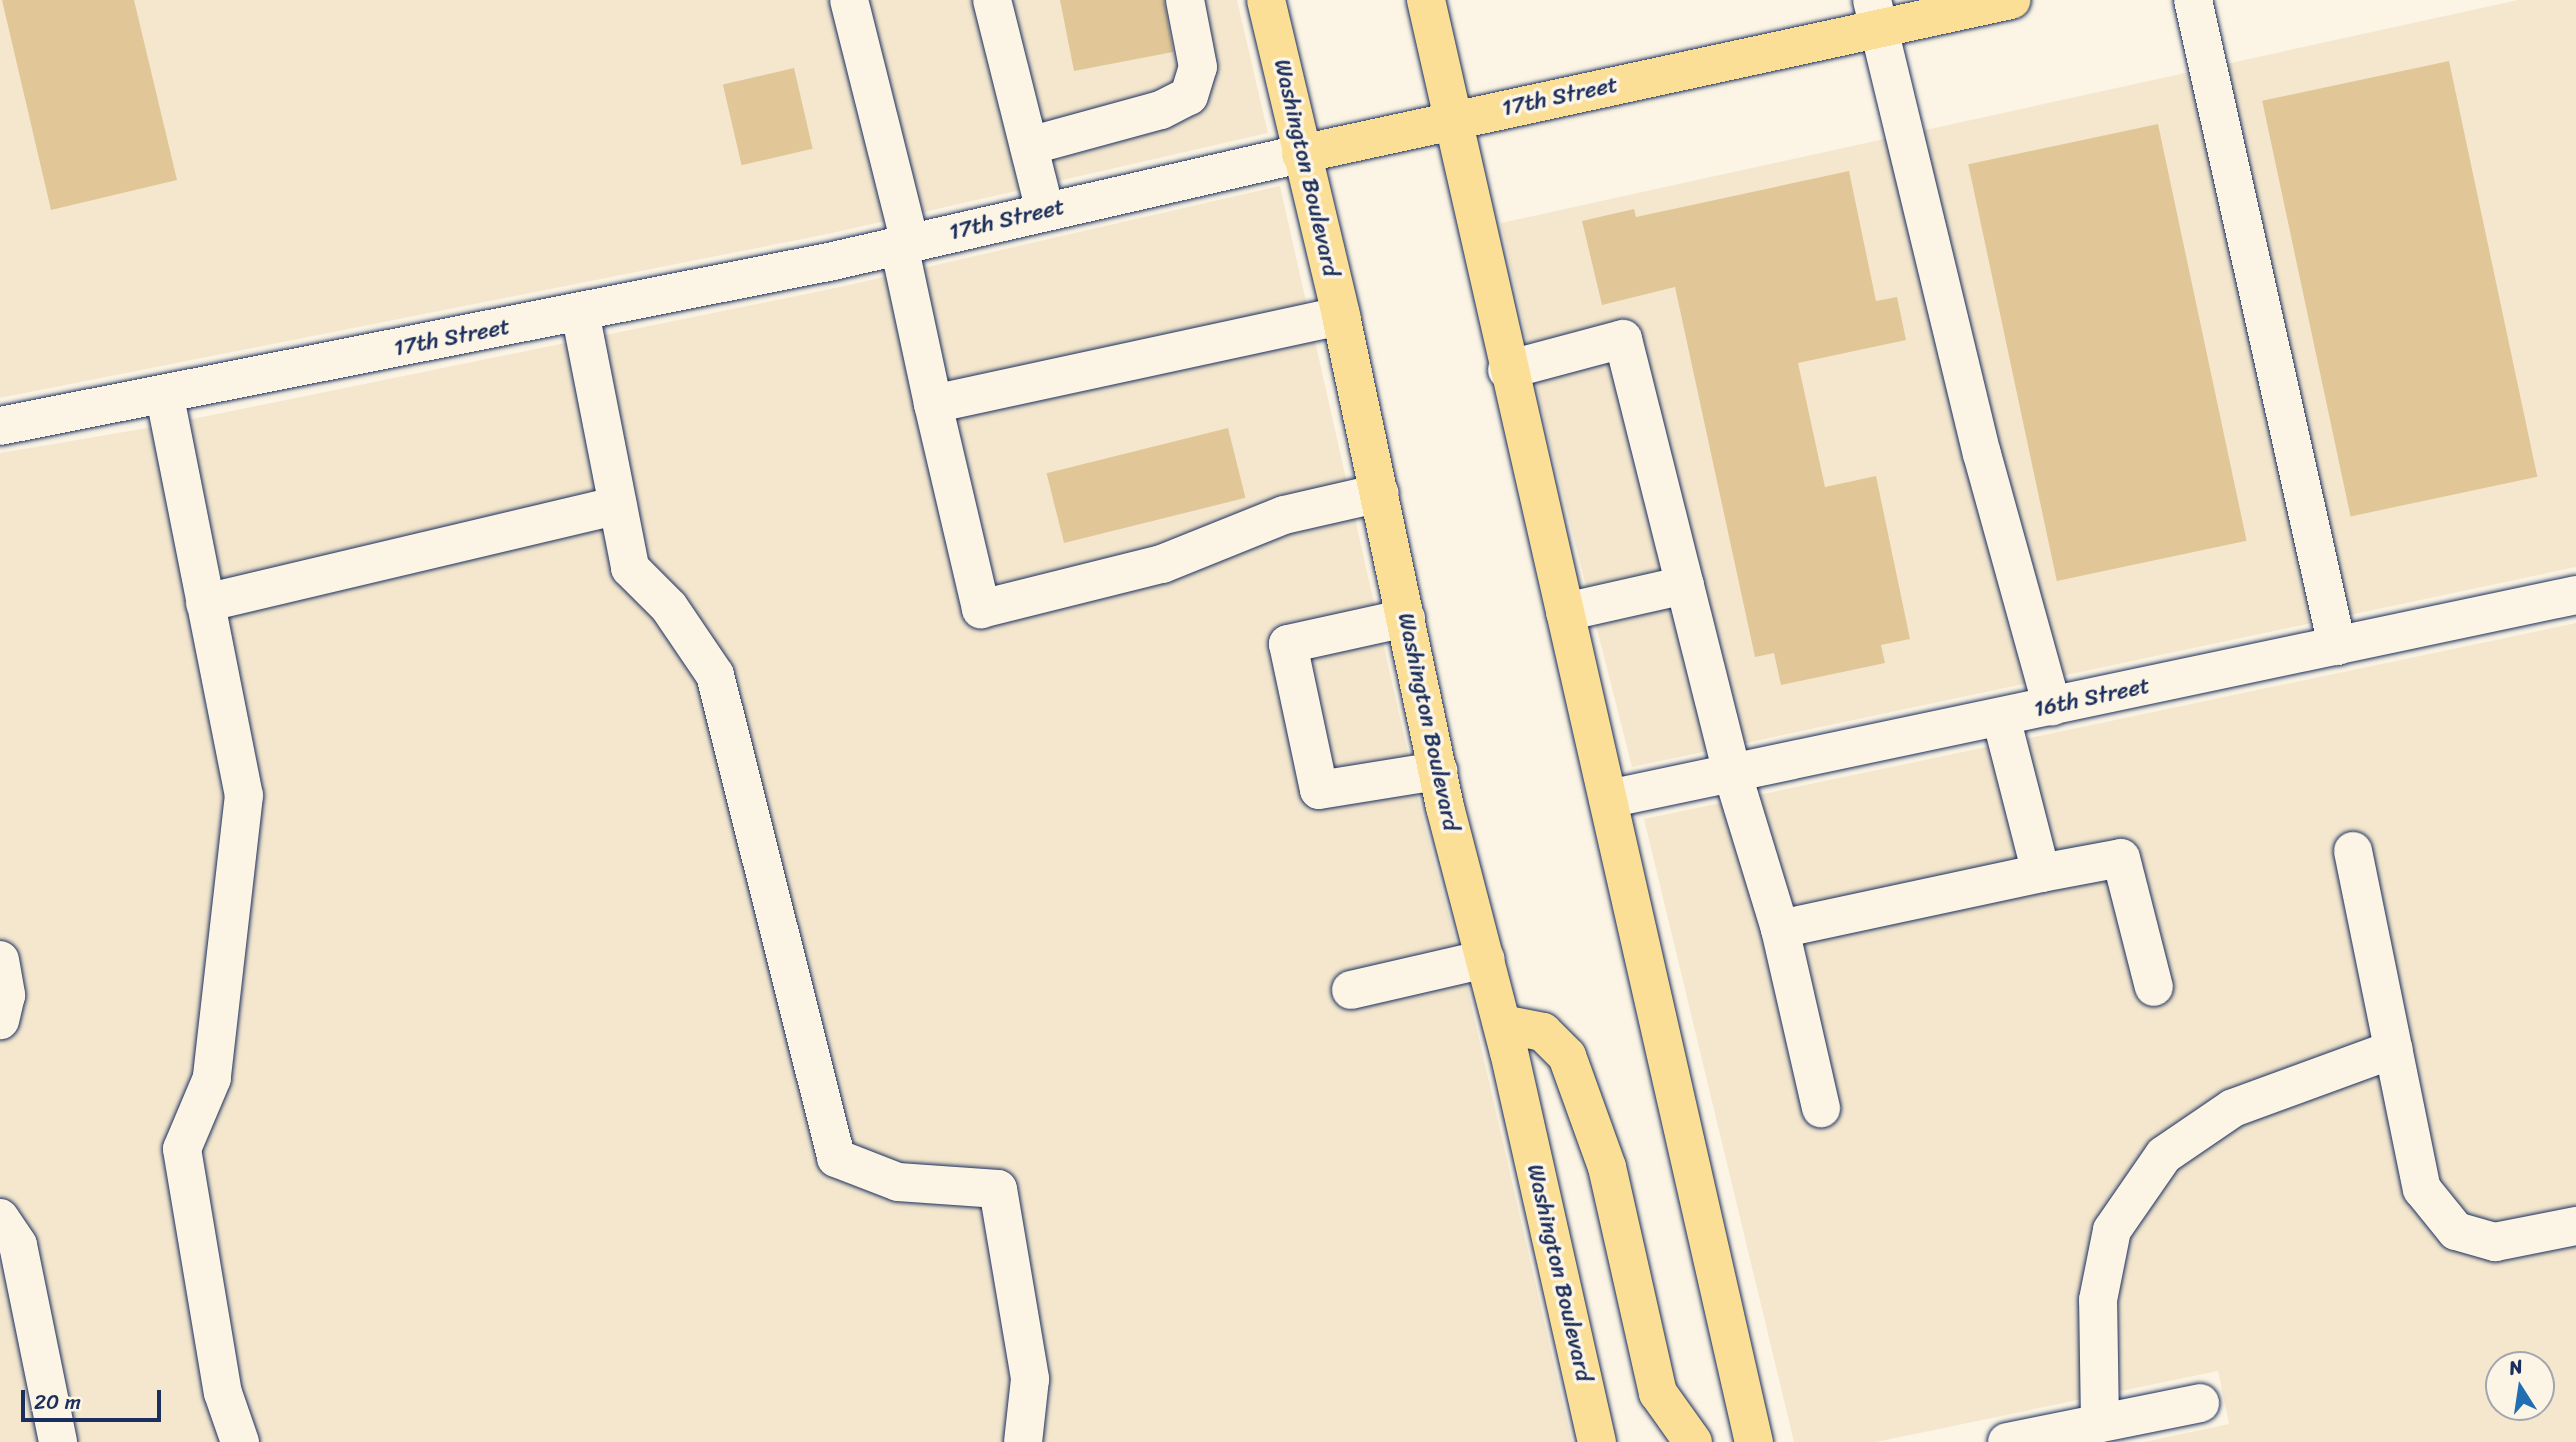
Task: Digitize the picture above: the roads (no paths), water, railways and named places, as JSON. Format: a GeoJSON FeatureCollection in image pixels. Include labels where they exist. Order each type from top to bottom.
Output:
{"type":"FeatureCollection","features":[{"type":"Feature","properties":{"kind":"main road","name":"Washington Boulevard"},"geometry":{"type":"LineString","coordinates":[[1266,0],[1341,316],[1438,771],[1502,1024],[1597,1442]]}},
{"type":"Feature","properties":{"kind":"main road"},"geometry":{"type":"LineString","coordinates":[[1426,0],[1507,370],[1565,612],[1754,1442]]}},
{"type":"Feature","properties":{"kind":"main road","name":"17th Street"},"geometry":{"type":"LineString","coordinates":[[1301,153],[1454,120],[1875,14],[2011,0]]}},
{"type":"Feature","properties":{"kind":"main road"},"geometry":{"type":"LineString","coordinates":[[1502,1024],[1544,1032],[1567,1056],[1607,1167],[1658,1393],[1693,1442]]}},
{"type":"Feature","properties":{"kind":"street"},"geometry":{"type":"LineString","coordinates":[[849,0],[905,244],[933,404],[981,608],[1161,564],[1284,515],[1380,493]]}},
{"type":"Feature","properties":{"kind":"street"},"geometry":{"type":"LineString","coordinates":[[992,0],[1045,211]]}},
{"type":"Feature","properties":{"kind":"street"},"geometry":{"type":"LineString","coordinates":[[1029,146],[1161,110],[1189,96],[1198,68],[1185,0]]}},
{"type":"Feature","properties":{"kind":"street"},"geometry":{"type":"LineString","coordinates":[[2193,0],[2337,646]]}},
{"type":"Feature","properties":{"kind":"street"},"geometry":{"type":"LineString","coordinates":[[1875,14],[1941,265],[1982,454],[2052,706]]}},
{"type":"Feature","properties":{"kind":"street","name":"17th Street"},"geometry":{"type":"LineString","coordinates":[[0,426],[165,397],[580,313],[905,244],[1301,153]]}},
{"type":"Feature","properties":{"kind":"street"},"geometry":{"type":"LineString","coordinates":[[580,313],[630,568],[669,607],[715,675],[836,1158],[898,1182],[998,1189],[1030,1379],[1023,1442]]}},
{"type":"Feature","properties":{"kind":"street"},"geometry":{"type":"LineString","coordinates":[[933,404],[1341,316]]}},
{"type":"Feature","properties":{"kind":"street"},"geometry":{"type":"LineString","coordinates":[[1507,370],[1623,339],[1731,772],[1780,929],[1821,1108]]}},
{"type":"Feature","properties":{"kind":"street"},"geometry":{"type":"LineString","coordinates":[[165,397],[244,795],[212,1078],[182,1149],[223,1393],[240,1442]]}},
{"type":"Feature","properties":{"kind":"street"},"geometry":{"type":"LineString","coordinates":[[205,603],[618,505]]}},
{"type":"Feature","properties":{"kind":"street"},"geometry":{"type":"LineString","coordinates":[[1565,612],[1685,585]]}},
{"type":"Feature","properties":{"kind":"street","name":"16th Street"},"geometry":{"type":"LineString","coordinates":[[1608,799],[2576,595]]}},
{"type":"Feature","properties":{"kind":"street"},"geometry":{"type":"LineString","coordinates":[[1406,618],[1288,644],[1319,790],[1438,771]]}},
{"type":"Feature","properties":{"kind":"street"},"geometry":{"type":"LineString","coordinates":[[2001,718],[2041,873]]}},
{"type":"Feature","properties":{"kind":"street"},"geometry":{"type":"LineString","coordinates":[[2353,851],[2422,1189],[2456,1231],[2495,1242],[2576,1226]]}},
{"type":"Feature","properties":{"kind":"street"},"geometry":{"type":"LineString","coordinates":[[1780,929],[2121,858],[2154,987]]}},
{"type":"Feature","properties":{"kind":"street"},"geometry":{"type":"LineString","coordinates":[[1351,990],[1485,959]]}},
{"type":"Feature","properties":{"kind":"street"},"geometry":{"type":"LineString","coordinates":[[0,960],[6,995],[0,1020]]}},
{"type":"Feature","properties":{"kind":"street"},"geometry":{"type":"LineString","coordinates":[[2099,1423],[2098,1300],[2112,1230],[2164,1155],[2234,1108],[2394,1049]]}},
{"type":"Feature","properties":{"kind":"street"},"geometry":{"type":"LineString","coordinates":[[0,1218],[18,1245],[58,1442]]}},
{"type":"Feature","properties":{"kind":"street"},"geometry":{"type":"LineString","coordinates":[[2007,1442],[2200,1403]]}}]}
